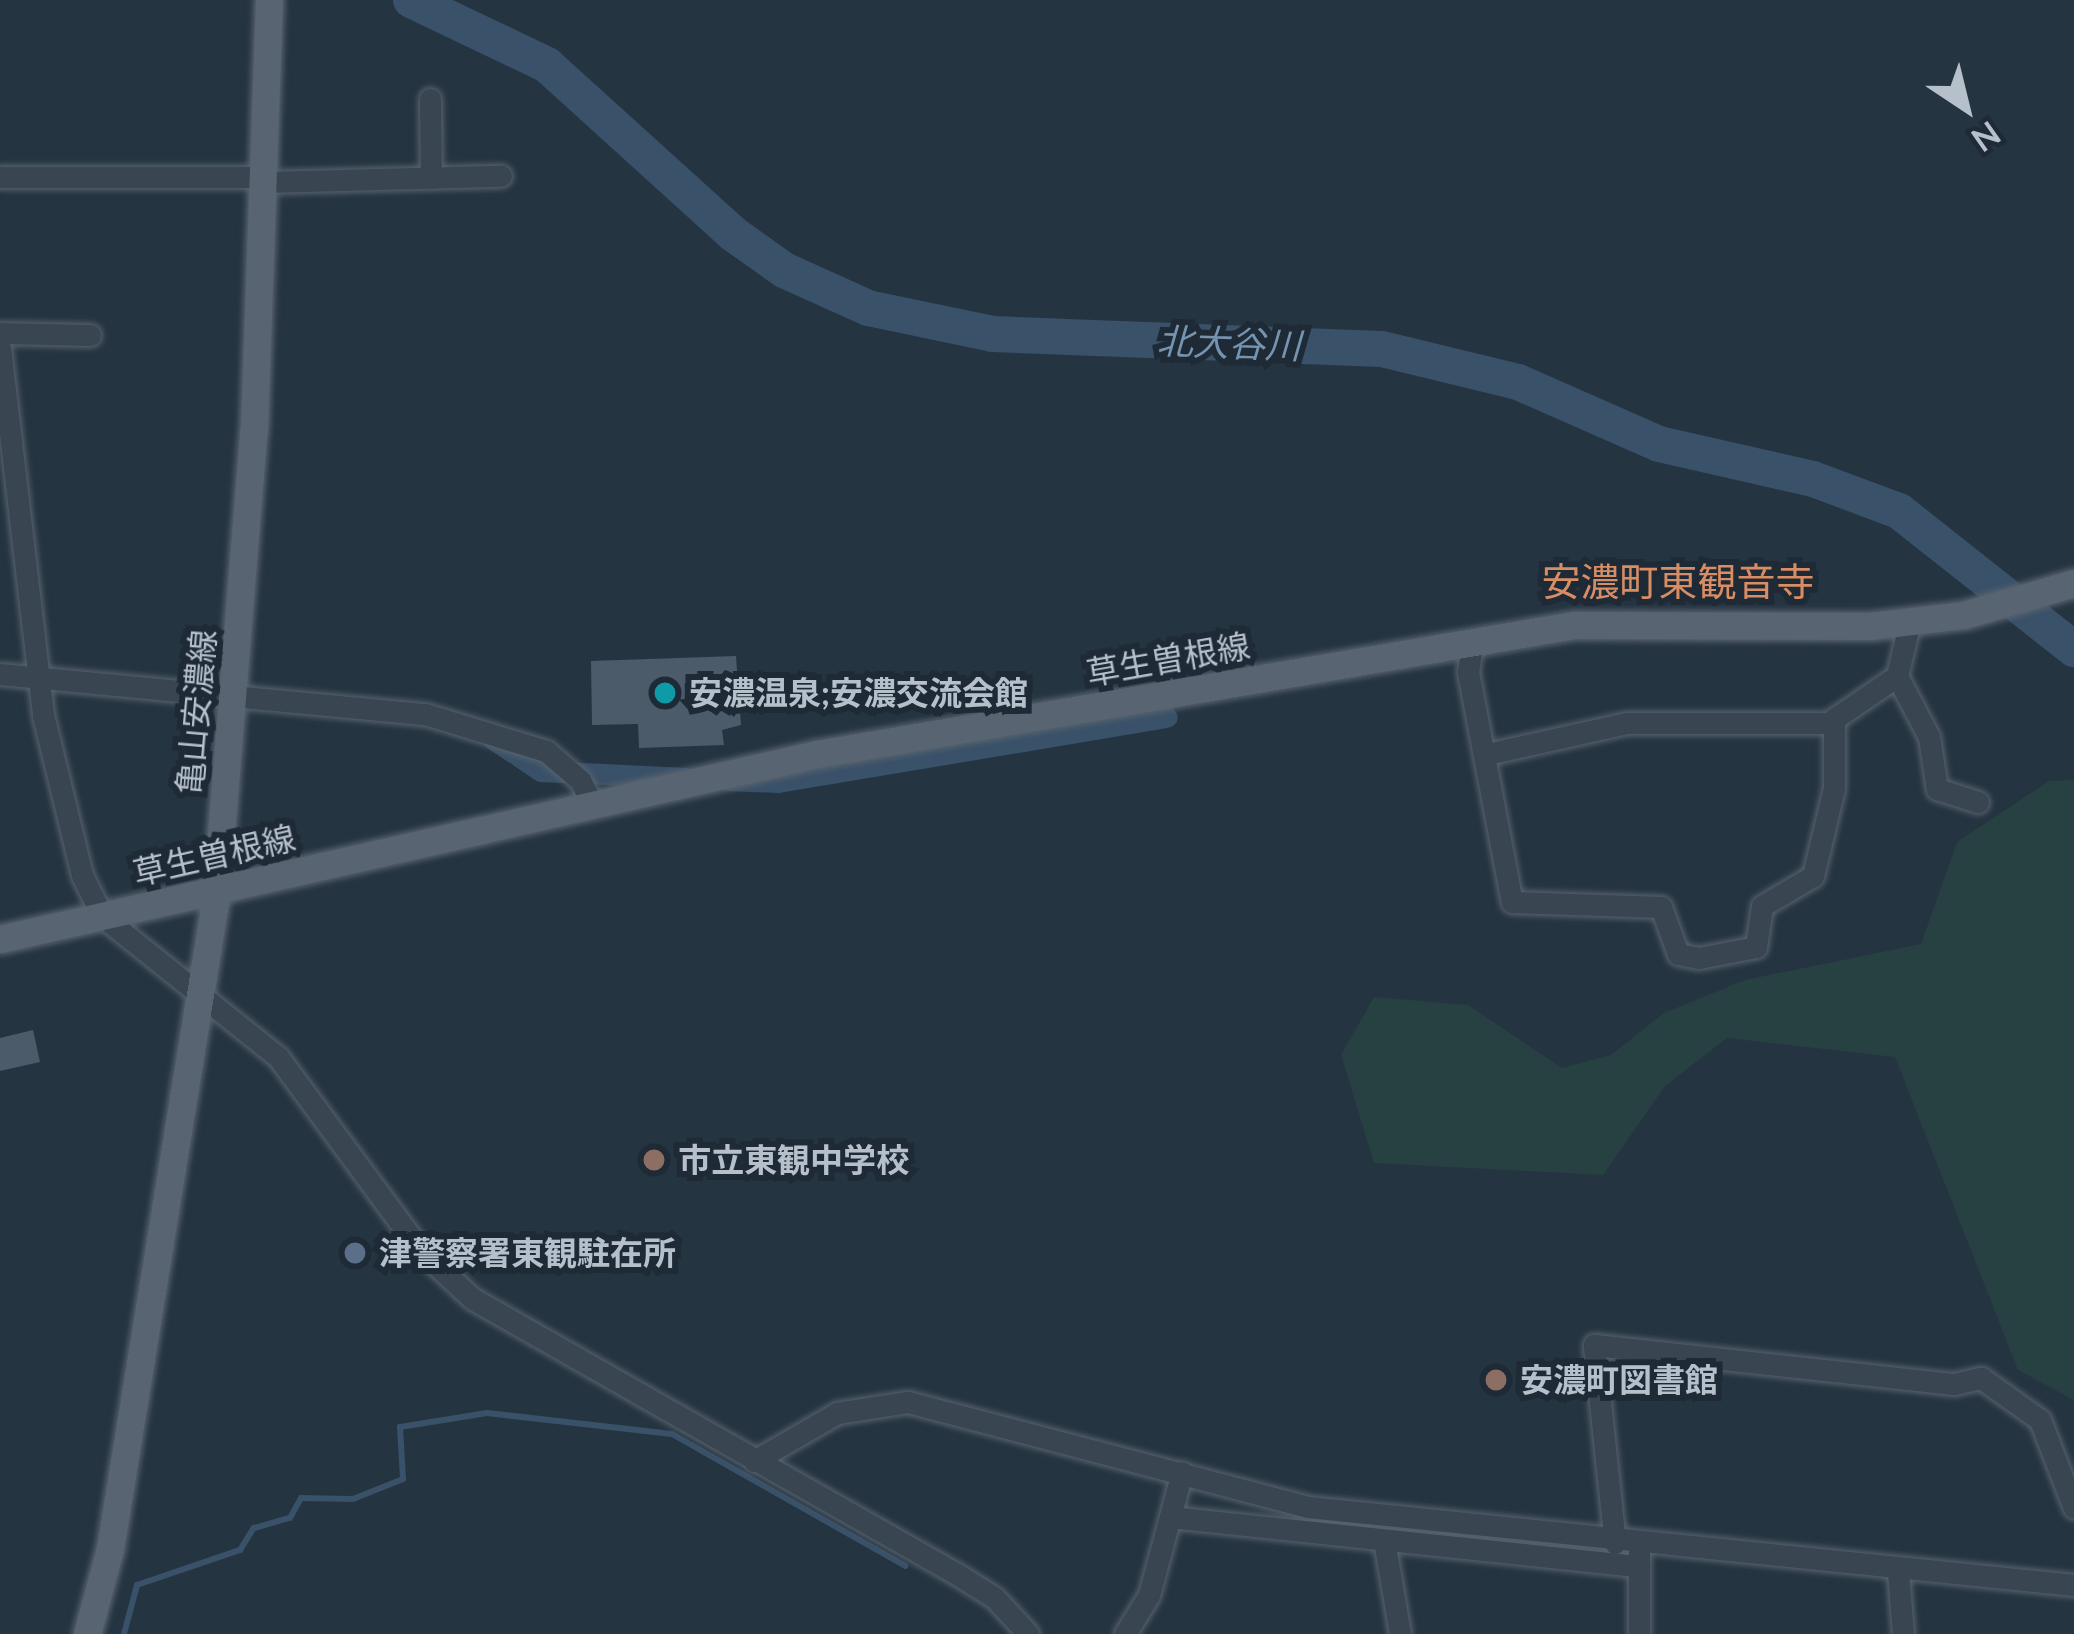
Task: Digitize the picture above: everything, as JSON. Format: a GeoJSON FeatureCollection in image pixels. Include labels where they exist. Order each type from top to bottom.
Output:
{"type":"FeatureCollection","features":[{"type":"Feature","properties":{"kind":"main road","name":"亀山安濃線"},"geometry":{"type":"LineString","coordinates":[[87,1634],[110,1549],[216,896],[235,693],[266,179],[269,10]]}},
{"type":"Feature","properties":{"kind":"main road","name":"草生曽根線"},"geometry":{"type":"LineString","coordinates":[[0,939],[216,896],[590,800],[1472,644],[1625,621],[1910,621],[1992,608],[2074,583]]}},
{"type":"Feature","properties":{"kind":"street"},"geometry":{"type":"LineString","coordinates":[[430,99],[431,178]]}},
{"type":"Feature","properties":{"kind":"street"},"geometry":{"type":"LineString","coordinates":[[0,177],[501,176]]}},
{"type":"Feature","properties":{"kind":"street"},"geometry":{"type":"LineString","coordinates":[[0,333],[90,334]]}},
{"type":"Feature","properties":{"kind":"street"},"geometry":{"type":"LineString","coordinates":[[0,348],[37,672],[82,874],[103,916],[278,1057],[422,1252],[473,1300],[979,1587],[1028,1634]]}},
{"type":"Feature","properties":{"kind":"street"},"geometry":{"type":"LineString","coordinates":[[1487,754],[1627,723],[1834,723],[1897,676],[1910,621]]}},
{"type":"Feature","properties":{"kind":"street"},"geometry":{"type":"LineString","coordinates":[[1472,644],[1468,673],[1512,902],[1661,907],[1678,954],[1699,958],[1756,947],[1762,906],[1813,876],[1834,788],[1834,723]]}},
{"type":"Feature","properties":{"kind":"street"},"geometry":{"type":"LineString","coordinates":[[0,674],[37,672],[385,708],[501,732],[546,752],[580,780],[590,800]]}},
{"type":"Feature","properties":{"kind":"street"},"geometry":{"type":"LineString","coordinates":[[1897,676],[1929,737],[1937,789],[1978,802]]}},
{"type":"Feature","properties":{"kind":"street"},"geometry":{"type":"LineString","coordinates":[[1615,1543],[1594,1345],[1954,1384],[1981,1378],[2047,1430],[2074,1508]]}},
{"type":"Feature","properties":{"kind":"street"},"geometry":{"type":"LineString","coordinates":[[754,1460],[837,1413],[886,1401],[931,1406],[1308,1507],[1615,1543],[1638,1556]]}},
{"type":"Feature","properties":{"kind":"street"},"geometry":{"type":"LineString","coordinates":[[1125,1634],[1148,1594],[1182,1472]]}},
{"type":"Feature","properties":{"kind":"street"},"geometry":{"type":"LineString","coordinates":[[1170,1516],[1384,1540],[2074,1585]]}},
{"type":"Feature","properties":{"kind":"street"},"geometry":{"type":"LineString","coordinates":[[1384,1540],[1400,1634]]}},
{"type":"Feature","properties":{"kind":"street"},"geometry":{"type":"LineString","coordinates":[[1638,1556],[1639,1634]]}},
{"type":"Feature","properties":{"kind":"street"},"geometry":{"type":"LineString","coordinates":[[1898,1572],[1903,1634]]}},
{"type":"Feature","properties":{"kind":"green space"},"geometry":{"type":"Polygon","coordinates":[[[2074,780],[2074,1400],[2018,1370],[1895,1057],[1727,1038],[1665,1086],[1603,1175],[1374,1163],[1341,1055],[1374,997],[1468,1005],[1562,1068],[1611,1055],[1664,1013],[1745,980],[1921,944],[1957,842],[2049,781],[2074,780]]]}},
{"type":"Feature","properties":{"kind":"building","name":"安濃温泉;安濃交流会館"},"geometry":{"type":"Polygon","coordinates":[[[736,656],[741,725],[722,730],[724,745],[639,748],[638,724],[592,725],[591,661],[736,656]]]}},
{"type":"Feature","properties":{"kind":"building"},"geometry":{"type":"Polygon","coordinates":[[[33,1030],[40,1062],[0,1071],[0,1038],[33,1030]]]}},
{"type":"Feature","properties":{"kind":"waterway","name":"北大谷川"},"geometry":{"type":"LineString","coordinates":[[411,0],[547,65],[732,233],[784,270],[868,308],[992,334],[1382,349],[1518,382],[1659,444],[1813,479],[1899,511],[2074,649]]}},
{"type":"Feature","properties":{"kind":"waterway"},"geometry":{"type":"LineString","coordinates":[[729,780],[778,782],[1167,717]]}},
{"type":"Feature","properties":{"kind":"waterway"},"geometry":{"type":"LineString","coordinates":[[493,739],[541,771],[686,778]]}},
{"type":"Feature","properties":{"kind":"waterway"},"geometry":{"type":"LineString","coordinates":[[124,1634],[137,1585],[240,1550],[254,1528],[290,1518],[301,1498],[353,1499],[403,1479],[400,1427],[487,1413],[672,1434],[905,1566]]}},
{"type":"Feature","properties":{"kind":"place","name":"安濃温泉;安濃交流会館"},"geometry":{"type":"Point","coordinates":[665,693]}},
{"type":"Feature","properties":{"kind":"place","name":"市立東観中学校"},"geometry":{"type":"Point","coordinates":[654,1160]}},
{"type":"Feature","properties":{"kind":"place","name":"津警察署東観駐在所"},"geometry":{"type":"Point","coordinates":[355,1253]}},
{"type":"Feature","properties":{"kind":"place","name":"安濃町図書館"},"geometry":{"type":"Point","coordinates":[1496,1380]}},
{"type":"Feature","properties":{"kind":"district","name":"安濃町東観音寺"},"geometry":{"type":"Point","coordinates":[1678,581]}}]}
